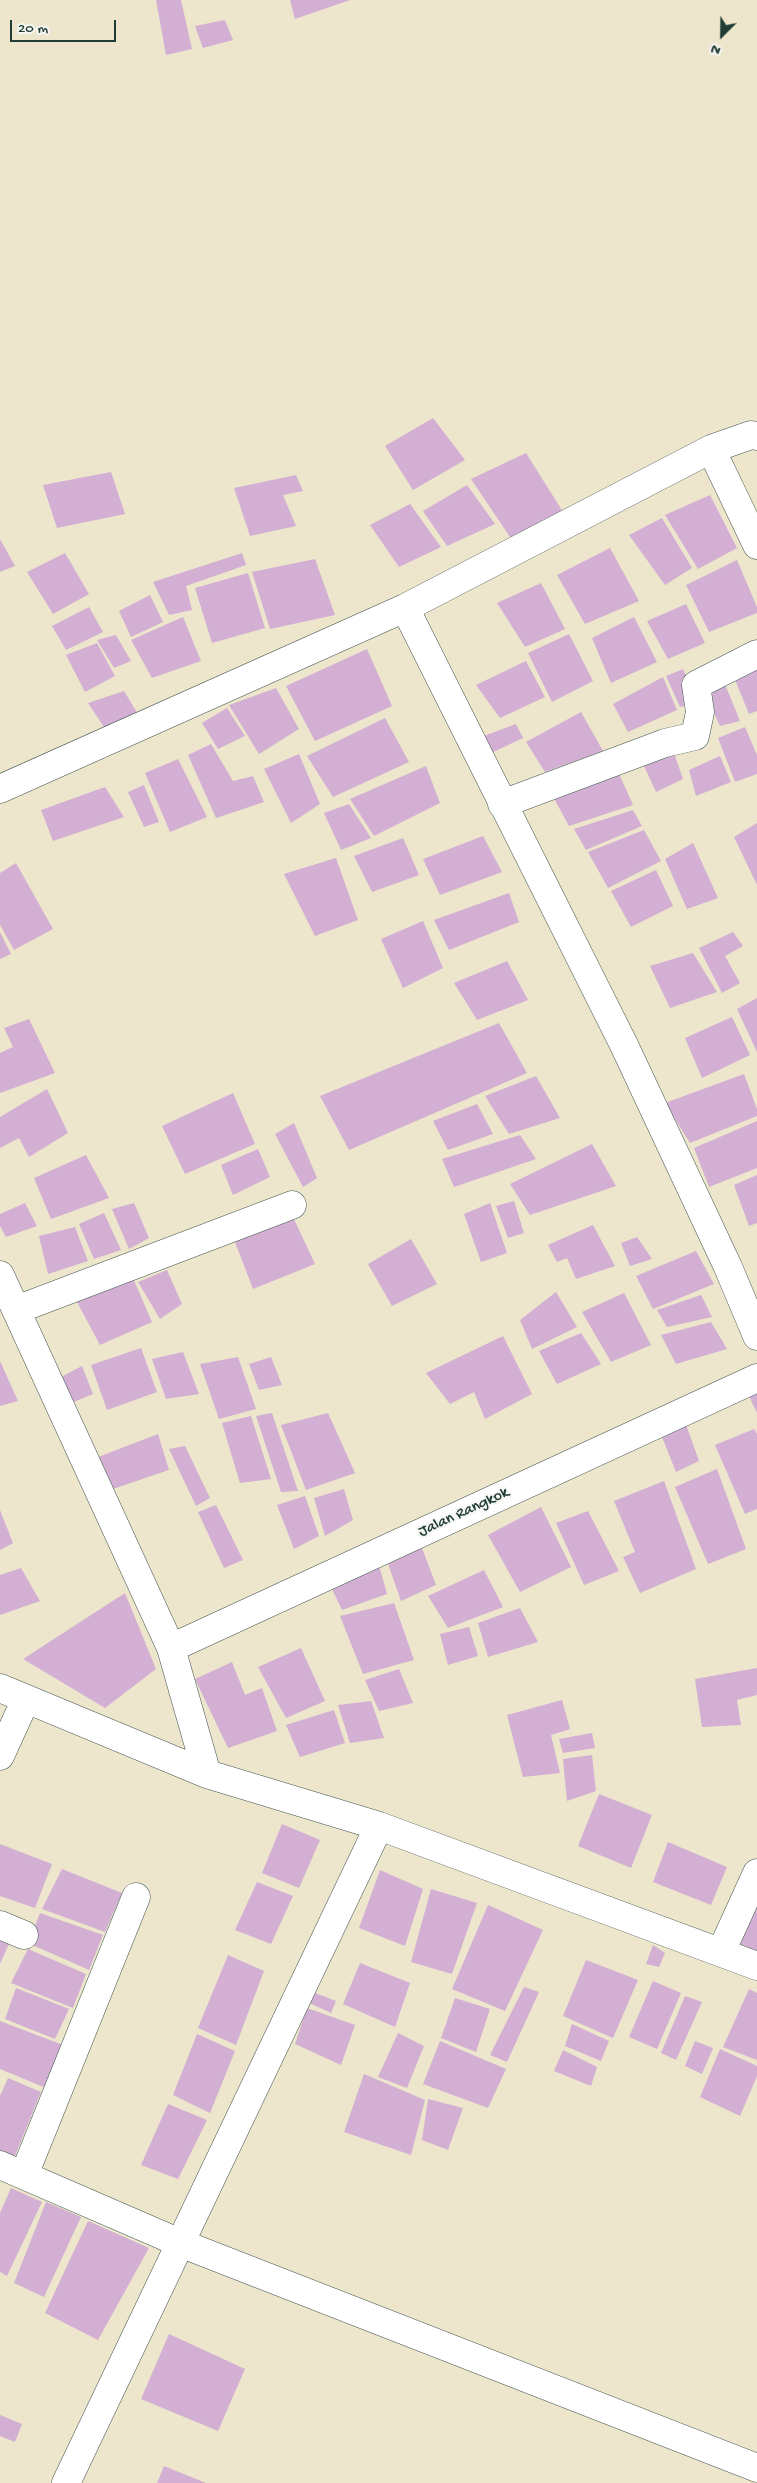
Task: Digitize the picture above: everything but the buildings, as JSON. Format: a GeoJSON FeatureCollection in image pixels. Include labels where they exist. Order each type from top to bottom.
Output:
{"type":"FeatureCollection","features":[{"type":"Feature","properties":{"kind":"street"},"geometry":{"type":"LineString","coordinates":[[0,789],[405,608],[711,449],[757,436]]}},
{"type":"Feature","properties":{"kind":"street"},"geometry":{"type":"LineString","coordinates":[[711,449],[757,546]]}},
{"type":"Feature","properties":{"kind":"street"},"geometry":{"type":"LineString","coordinates":[[405,608],[624,1045],[728,1267],[757,1336]]}},
{"type":"Feature","properties":{"kind":"street"},"geometry":{"type":"LineString","coordinates":[[502,804],[666,743],[694,736],[700,712],[696,686],[757,654]]}},
{"type":"Feature","properties":{"kind":"street"},"geometry":{"type":"LineString","coordinates":[[16,1310],[292,1205]]}},
{"type":"Feature","properties":{"kind":"street"},"geometry":{"type":"LineString","coordinates":[[0,1275],[171,1648],[207,1774]]}},
{"type":"Feature","properties":{"kind":"street","name":"Jalan Rangkok"},"geometry":{"type":"LineString","coordinates":[[171,1648],[757,1378]]}},
{"type":"Feature","properties":{"kind":"street"},"geometry":{"type":"LineString","coordinates":[[0,1688],[207,1774],[379,1826],[757,1966]]}},
{"type":"Feature","properties":{"kind":"street"},"geometry":{"type":"LineString","coordinates":[[0,1756],[26,1699]]}},
{"type":"Feature","properties":{"kind":"street"},"geometry":{"type":"LineString","coordinates":[[66,2483],[379,1826]]}},
{"type":"Feature","properties":{"kind":"street"},"geometry":{"type":"LineString","coordinates":[[720,1952],[757,1873]]}},
{"type":"Feature","properties":{"kind":"street"},"geometry":{"type":"LineString","coordinates":[[136,1897],[12,2170],[180,2243],[757,2468]]}}]}
